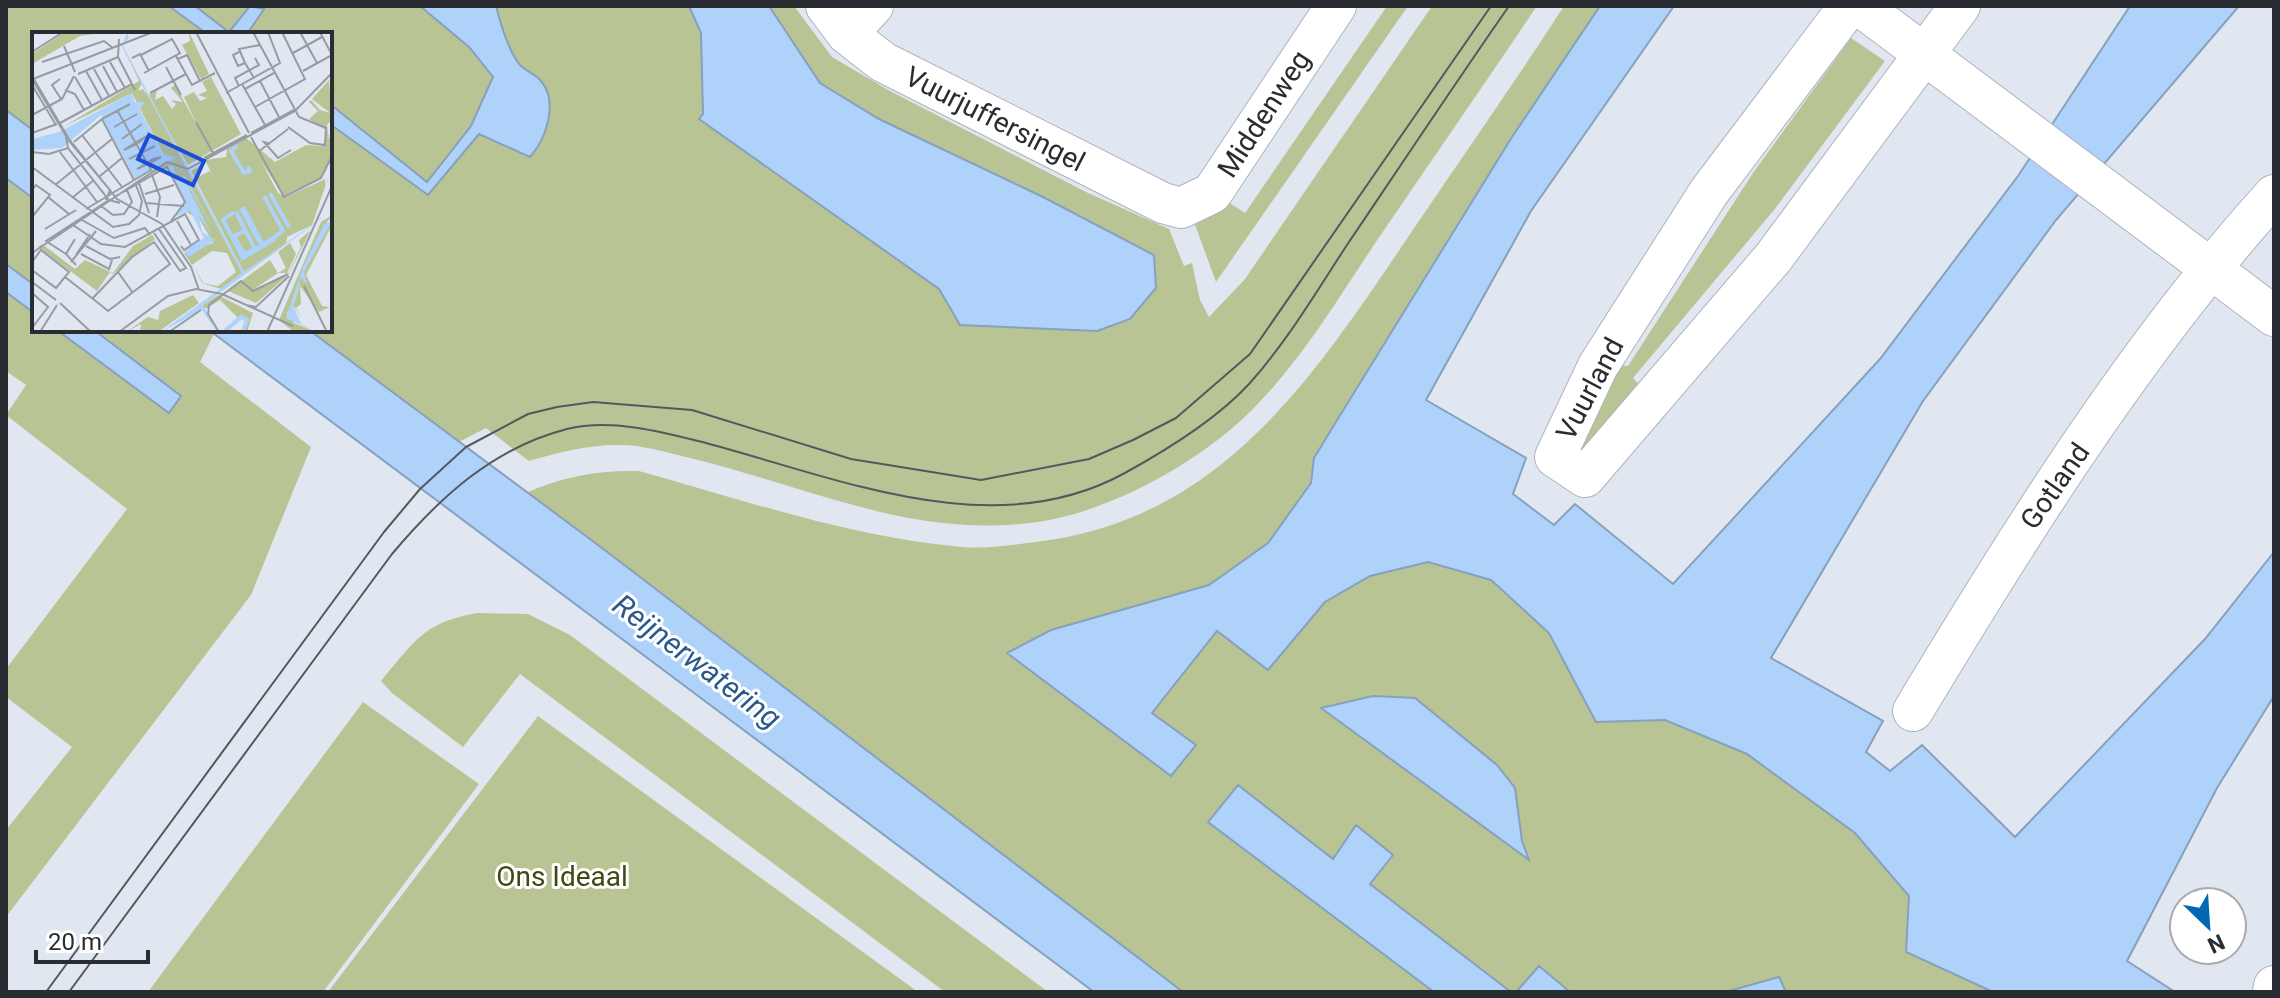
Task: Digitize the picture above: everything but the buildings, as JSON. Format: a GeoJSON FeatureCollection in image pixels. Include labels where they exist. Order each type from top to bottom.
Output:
{"type":"FeatureCollection","features":[{"type":"Feature","properties":{"kind":"street","name":"Middenweg"},"geometry":{"type":"LineString","coordinates":[[1181,208],[1212,193],[1336,6]]}},
{"type":"Feature","properties":{"kind":"street","name":"Vuurland"},"geometry":{"type":"LineString","coordinates":[[1849,6],[1709,192],[1598,366],[1555,457],[1585,477],[1773,258],[1960,6]]}},
{"type":"Feature","properties":{"kind":"street"},"geometry":{"type":"LineString","coordinates":[[1860,6],[2274,316]]}},
{"type":"Feature","properties":{"kind":"street","name":"Vuurjuffersingel"},"geometry":{"type":"LineString","coordinates":[[849,15],[883,62],[1163,203],[1181,208]]}},
{"type":"Feature","properties":{"kind":"street","name":"Gotland"},"geometry":{"type":"LineString","coordinates":[[1913,711],[2010,549],[2208,268],[2274,195]]}},
{"type":"Feature","properties":{"kind":"street"},"geometry":{"type":"LineString","coordinates":[[2273,992],[2274,986]]}},
{"type":"Feature","properties":{"kind":"green space"},"geometry":{"type":"Polygon","coordinates":[[[6,6],[794,6],[832,57],[888,90],[1088,193],[1169,229],[1184,266],[1192,263],[1200,300],[1209,317],[1245,279],[1432,6],[1537,6],[1320,326],[1288,370],[1252,410],[1206,449],[1150,483],[1090,509],[1059,518],[1009,525],[945,523],[881,512],[644,447],[594,446],[529,461],[486,428],[459,442],[312,332],[332,332],[332,32],[32,32],[32,130],[6,110],[6,6]]]}},
{"type":"Feature","properties":{"kind":"green space"},"geometry":{"type":"Polygon","coordinates":[[[1387,6],[1408,6],[1216,282],[1194,222],[1225,200],[1245,213],[1387,6]]]}},
{"type":"Feature","properties":{"kind":"green space"},"geometry":{"type":"Polygon","coordinates":[[[1564,6],[1600,6],[1512,137],[1339,417],[1387,478],[2096,992],[1170,992],[526,493],[581,475],[639,471],[840,527],[922,542],[972,547],[1035,542],[1103,528],[1162,503],[1215,470],[1262,428],[1304,381],[1382,276],[1564,6]]]}},
{"type":"Feature","properties":{"kind":"green space"},"geometry":{"type":"Polygon","coordinates":[[[1851,38],[1885,61],[1774,210],[1633,378],[1642,388],[1583,449],[1576,450],[1618,365],[1628,366],[1753,173],[1851,38]]]}},
{"type":"Feature","properties":{"kind":"green space"},"geometry":{"type":"Polygon","coordinates":[[[6,178],[32,198],[32,284],[6,264],[6,178]]]}},
{"type":"Feature","properties":{"kind":"green space"},"geometry":{"type":"Polygon","coordinates":[[[6,292],[32,312],[32,332],[60,332],[168,413],[181,396],[97,332],[212,332],[214,334],[200,362],[311,447],[251,595],[6,917],[6,830],[72,747],[6,697],[6,669],[127,509],[6,415],[26,385],[6,371],[6,292]]]}},
{"type":"Feature","properties":{"kind":"green space"},"geometry":{"type":"Polygon","coordinates":[[[477,613],[528,614],[570,635],[1048,992],[945,992],[520,674],[463,747],[392,693],[381,681],[422,635],[444,622],[477,613]]]}},
{"type":"Feature","properties":{"kind":"green space"},"geometry":{"type":"Polygon","coordinates":[[[363,702],[479,784],[323,992],[148,992],[363,702]]]}},
{"type":"Feature","properties":{"kind":"green space","name":"Ons Ideaal"},"geometry":{"type":"Polygon","coordinates":[[[538,716],[918,992],[328,992],[538,716]]]}},
{"type":"Feature","properties":{"kind":"water"},"geometry":{"type":"Polygon","coordinates":[[[169,6],[195,6],[229,32],[204,32],[169,6]]]}},
{"type":"Feature","properties":{"kind":"water"},"geometry":{"type":"Polygon","coordinates":[[[250,6],[264,9],[248,32],[229,32],[250,6]]]}},
{"type":"Feature","properties":{"kind":"water"},"geometry":{"type":"Polygon","coordinates":[[[420,6],[496,6],[512,52],[520,65],[541,81],[549,99],[545,131],[530,157],[479,134],[428,195],[332,125],[332,106],[427,182],[471,126],[493,77],[469,47],[420,6]]]}},
{"type":"Feature","properties":{"kind":"water"},"geometry":{"type":"Polygon","coordinates":[[[689,6],[769,6],[820,83],[879,119],[1043,197],[1154,255],[1156,288],[1130,319],[1097,331],[960,325],[939,289],[699,119],[703,114],[701,33],[689,6]]]}},
{"type":"Feature","properties":{"kind":"water"},"geometry":{"type":"Polygon","coordinates":[[[1600,6],[1674,6],[1531,211],[1426,400],[1526,458],[1513,494],[1554,525],[1575,504],[1673,584],[1880,359],[2018,176],[2130,6],[2239,6],[2056,220],[1923,401],[1771,658],[1883,721],[1866,752],[1890,771],[1922,745],[2015,837],[2205,639],[2274,552],[2274,696],[2217,788],[2127,961],[2175,992],[1993,992],[1906,952],[1909,896],[1855,833],[1747,754],[1665,720],[1596,722],[1549,633],[1491,580],[1428,562],[1370,576],[1325,602],[1268,670],[1217,631],[1152,713],[1196,745],[1171,776],[1007,653],[1051,630],[1209,585],[1268,543],[1311,483],[1314,458],[1512,137],[1600,6]]]}},
{"type":"Feature","properties":{"kind":"water"},"geometry":{"type":"Polygon","coordinates":[[[6,110],[32,130],[32,198],[6,178],[6,110]]]}},
{"type":"Feature","properties":{"kind":"water"},"geometry":{"type":"Polygon","coordinates":[[[6,264],[32,284],[32,312],[6,292],[6,264]]]}},
{"type":"Feature","properties":{"kind":"water"},"geometry":{"type":"Polygon","coordinates":[[[60,332],[97,332],[181,396],[169,413],[60,332]]]}},
{"type":"Feature","properties":{"kind":"water","name":"Reijnerwatering"},"geometry":{"type":"Polygon","coordinates":[[[212,332],[312,332],[602,548],[1183,992],[1094,992],[212,332]]]}},
{"type":"Feature","properties":{"kind":"water"},"geometry":{"type":"Polygon","coordinates":[[[1373,696],[1415,698],[1497,765],[1515,788],[1522,841],[1529,860],[1321,708],[1373,696]]]}},
{"type":"Feature","properties":{"kind":"water"},"geometry":{"type":"Polygon","coordinates":[[[1238,785],[1333,859],[1356,825],[1393,855],[1370,884],[1511,992],[1434,992],[1208,822],[1238,785]]]}},
{"type":"Feature","properties":{"kind":"water"},"geometry":{"type":"Polygon","coordinates":[[[1539,966],[1570,992],[1516,992],[1539,966]]]}},
{"type":"Feature","properties":{"kind":"water"},"geometry":{"type":"Polygon","coordinates":[[[1779,977],[1786,992],[1688,991],[1729,991],[1779,977]]]}},
{"type":"Feature","properties":{"kind":"tram line"},"geometry":{"type":"LineString","coordinates":[[46,992],[384,532],[420,489],[466,447],[528,414],[593,402],[692,410],[851,459],[981,480],[1089,459],[1176,418],[1250,354],[1491,6]]}},
{"type":"Feature","properties":{"kind":"tram line"},"geometry":{"type":"LineString","coordinates":[[69,992],[392,554],[429,513],[470,477],[540,437],[567,429],[601,425],[672,435],[861,487],[968,505],[1021,504],[1073,494],[1123,474],[1206,422],[1236,397],[1263,368],[1509,6]]}}]}
